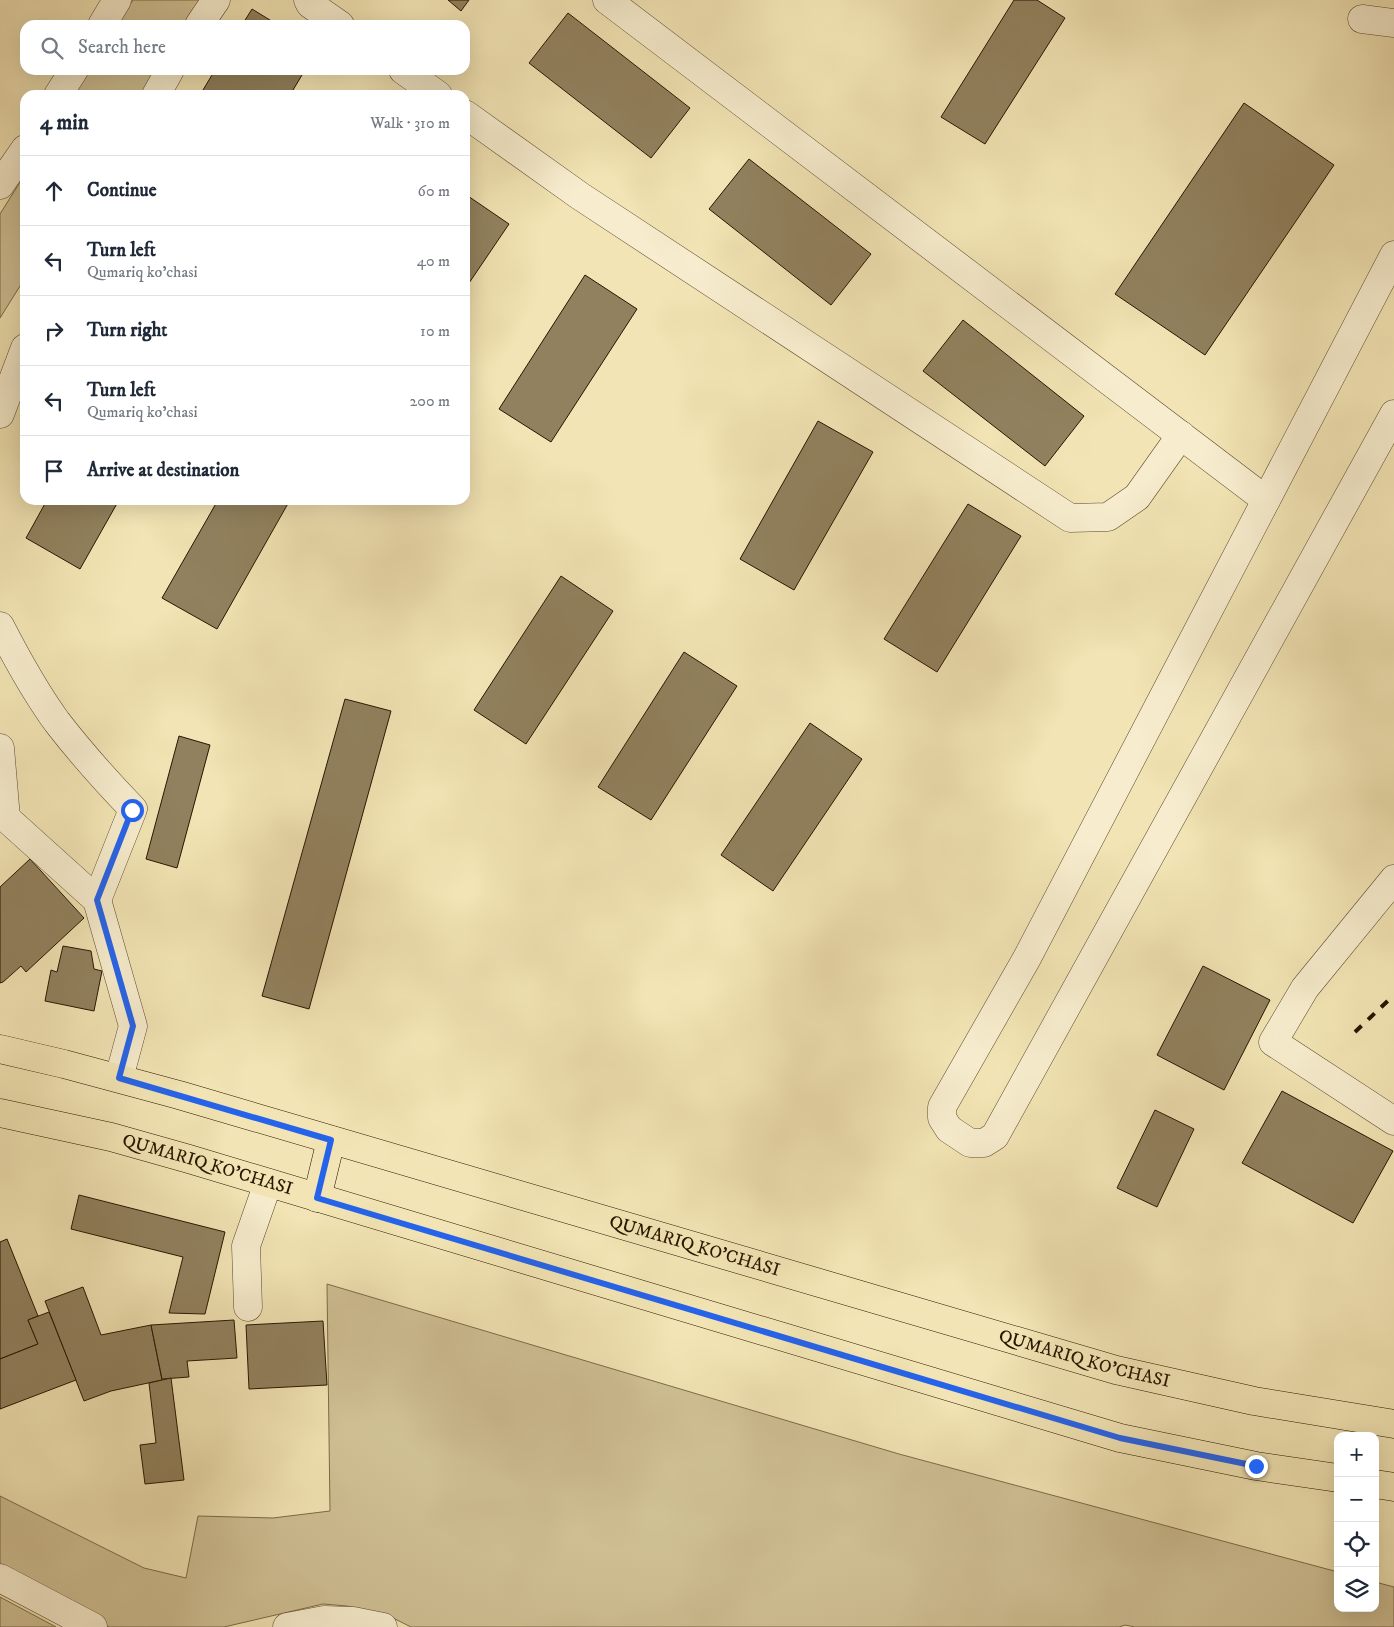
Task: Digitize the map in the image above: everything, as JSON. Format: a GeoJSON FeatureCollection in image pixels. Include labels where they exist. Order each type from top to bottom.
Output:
{"type":"FeatureCollection","features":[{"type":"Feature","properties":{"kind":"main road","name":"QUMARIQ KO'CHASI"},"geometry":{"type":"LineString","coordinates":[[0,1049],[119,1078],[1116,1370],[1254,1401],[1394,1424]]}},
{"type":"Feature","properties":{"kind":"main road","name":"QUMARIQ KO'CHASI"},"geometry":{"type":"LineString","coordinates":[[0,1113],[111,1138],[268,1183],[1120,1438],[1256,1466],[1334,1477]]}},
{"type":"Feature","properties":{"kind":"main road"},"geometry":{"type":"LineString","coordinates":[[317,1198],[331,1140]]}},
{"type":"Feature","properties":{"kind":"main road"},"geometry":{"type":"LineString","coordinates":[[1379,1485],[1394,1487]]}},
{"type":"Feature","properties":{"kind":"lane"},"geometry":{"type":"LineString","coordinates":[[105,20],[117,0]]}},
{"type":"Feature","properties":{"kind":"lane"},"geometry":{"type":"LineString","coordinates":[[202,20],[216,0]]}},
{"type":"Feature","properties":{"kind":"lane"},"geometry":{"type":"LineString","coordinates":[[308,0],[310,4],[333,20]]}},
{"type":"Feature","properties":{"kind":"lane"},"geometry":{"type":"LineString","coordinates":[[607,0],[1266,500]]}},
{"type":"Feature","properties":{"kind":"lane"},"geometry":{"type":"LineString","coordinates":[[1362,19],[1394,23]]}},
{"type":"Feature","properties":{"kind":"lane"},"geometry":{"type":"LineString","coordinates":[[61,90],[71,75]]}},
{"type":"Feature","properties":{"kind":"lane"},"geometry":{"type":"LineString","coordinates":[[159,90],[167,75]]}},
{"type":"Feature","properties":{"kind":"lane"},"geometry":{"type":"LineString","coordinates":[[410,75],[431,90]]}},
{"type":"Feature","properties":{"kind":"lane"},"geometry":{"type":"LineString","coordinates":[[470,118],[580,196],[1070,518],[1108,517],[1138,497],[1181,435]]}},
{"type":"Feature","properties":{"kind":"lane"},"geometry":{"type":"LineString","coordinates":[[0,186],[20,156]]}},
{"type":"Feature","properties":{"kind":"lane"},"geometry":{"type":"LineString","coordinates":[[1394,255],[1027,958],[942,1107],[942,1118],[949,1129],[970,1143],[984,1143],[995,1136],[1394,414]]}},
{"type":"Feature","properties":{"kind":"lane"},"geometry":{"type":"LineString","coordinates":[[0,414],[20,361]]}},
{"type":"Feature","properties":{"kind":"lane"},"geometry":{"type":"LineString","coordinates":[[0,626],[20,665],[56,720],[92,766],[132,810],[97,900]]}},
{"type":"Feature","properties":{"kind":"lane"},"geometry":{"type":"LineString","coordinates":[[0,748],[3,816],[97,900],[133,1026],[119,1078]]}},
{"type":"Feature","properties":{"kind":"lane"},"geometry":{"type":"LineString","coordinates":[[1394,879],[1305,988],[1273,1042],[1394,1121]]}},
{"type":"Feature","properties":{"kind":"lane"},"geometry":{"type":"LineString","coordinates":[[248,1307],[246,1246],[268,1183]]}},
{"type":"Feature","properties":{"kind":"lane"},"geometry":{"type":"LineString","coordinates":[[0,1578],[93,1627]]}},
{"type":"Feature","properties":{"kind":"lane"},"geometry":{"type":"LineString","coordinates":[[287,1627],[324,1620],[354,1621],[382,1627]]}},
{"type":"Feature","properties":{"kind":"shaded area"},"geometry":{"type":"Polygon","coordinates":[[[133,0],[202,0],[189,20],[120,20],[133,0]]]}},
{"type":"Feature","properties":{"kind":"shaded area"},"geometry":{"type":"Polygon","coordinates":[[[86,75],[154,75],[144,90],[77,90],[86,75]]]}},
{"type":"Feature","properties":{"kind":"shaded area"},"geometry":{"type":"Polygon","coordinates":[[[20,182],[20,286],[0,318],[0,214],[20,182]]]}},
{"type":"Feature","properties":{"kind":"shaded area"},"geometry":{"type":"Polygon","coordinates":[[[327,1284],[899,1454],[1334,1571],[1334,1612],[1379,1612],[1379,1583],[1394,1587],[1394,1627],[1135,1627],[1125,1625],[1119,1627],[411,1627],[393,1618],[347,1606],[323,1604],[224,1627],[109,1627],[0,1569],[0,1496],[144,1568],[186,1578],[198,1516],[273,1518],[330,1511],[327,1284]]]}},
{"type":"Feature","properties":{"kind":"shaded area"},"geometry":{"type":"Polygon","coordinates":[[[0,1597],[56,1627],[0,1627],[0,1597]]]}},
{"type":"Feature","properties":{"kind":"building"},"geometry":{"type":"Polygon","coordinates":[[[448,0],[469,0],[461,11],[448,0]]]}},
{"type":"Feature","properties":{"kind":"building"},"geometry":{"type":"Polygon","coordinates":[[[1014,0],[1037,0],[1065,18],[985,144],[941,117],[1014,0]]]}},
{"type":"Feature","properties":{"kind":"building"},"geometry":{"type":"Polygon","coordinates":[[[252,9],[270,20],[245,20],[252,9]]]}},
{"type":"Feature","properties":{"kind":"building"},"geometry":{"type":"Polygon","coordinates":[[[568,13],[690,108],[651,158],[529,63],[568,13]]]}},
{"type":"Feature","properties":{"kind":"building"},"geometry":{"type":"Polygon","coordinates":[[[212,75],[302,75],[293,90],[203,90],[212,75]]]}},
{"type":"Feature","properties":{"kind":"building"},"geometry":{"type":"Polygon","coordinates":[[[1244,103],[1334,165],[1205,355],[1115,294],[1244,103]]]}},
{"type":"Feature","properties":{"kind":"building"},"geometry":{"type":"Polygon","coordinates":[[[749,159],[871,254],[831,305],[709,209],[749,159]]]}},
{"type":"Feature","properties":{"kind":"building"},"geometry":{"type":"Polygon","coordinates":[[[470,197],[509,224],[470,282],[470,197]]]}},
{"type":"Feature","properties":{"kind":"building"},"geometry":{"type":"Polygon","coordinates":[[[585,275],[637,309],[551,442],[499,409],[585,275]]]}},
{"type":"Feature","properties":{"kind":"building"},"geometry":{"type":"Polygon","coordinates":[[[963,320],[1084,416],[1045,466],[923,371],[963,320]]]}},
{"type":"Feature","properties":{"kind":"building"},"geometry":{"type":"Polygon","coordinates":[[[818,421],[873,452],[794,590],[740,559],[818,421]]]}},
{"type":"Feature","properties":{"kind":"building"},"geometry":{"type":"Polygon","coordinates":[[[968,504],[1021,536],[937,672],[884,639],[968,504]]]}},
{"type":"Feature","properties":{"kind":"building"},"geometry":{"type":"Polygon","coordinates":[[[44,505],[116,505],[80,569],[26,538],[44,505]]]}},
{"type":"Feature","properties":{"kind":"building"},"geometry":{"type":"Polygon","coordinates":[[[215,505],[287,505],[217,629],[162,598],[215,505]]]}},
{"type":"Feature","properties":{"kind":"building"},"geometry":{"type":"Polygon","coordinates":[[[561,576],[613,611],[526,744],[474,710],[561,576]]]}},
{"type":"Feature","properties":{"kind":"building"},"geometry":{"type":"Polygon","coordinates":[[[684,652],[737,686],[651,820],[598,787],[684,652]]]}},
{"type":"Feature","properties":{"kind":"building"},"geometry":{"type":"Polygon","coordinates":[[[345,699],[391,711],[309,1009],[262,996],[345,699]]]}},
{"type":"Feature","properties":{"kind":"building"},"geometry":{"type":"Polygon","coordinates":[[[810,723],[862,759],[773,891],[721,855],[810,723]]]}},
{"type":"Feature","properties":{"kind":"building"},"geometry":{"type":"Polygon","coordinates":[[[179,736],[210,745],[177,868],[146,859],[179,736]]]}},
{"type":"Feature","properties":{"kind":"building"},"geometry":{"type":"Polygon","coordinates":[[[30,859],[84,918],[26,972],[21,966],[0,983],[0,887],[30,859]]]}},
{"type":"Feature","properties":{"kind":"building"},"geometry":{"type":"Polygon","coordinates":[[[63,946],[91,951],[94,969],[102,971],[94,1011],[45,1001],[51,970],[57,972],[63,946]]]}},
{"type":"Feature","properties":{"kind":"building"},"geometry":{"type":"Polygon","coordinates":[[[1203,966],[1270,1000],[1224,1090],[1157,1055],[1203,966]]]}},
{"type":"Feature","properties":{"kind":"building"},"geometry":{"type":"Polygon","coordinates":[[[1282,1091],[1393,1151],[1353,1223],[1242,1163],[1282,1091]]]}},
{"type":"Feature","properties":{"kind":"building"},"geometry":{"type":"Polygon","coordinates":[[[1155,1110],[1194,1129],[1157,1207],[1117,1188],[1155,1110]]]}},
{"type":"Feature","properties":{"kind":"building"},"geometry":{"type":"Polygon","coordinates":[[[79,1195],[225,1232],[205,1314],[169,1313],[183,1257],[71,1229],[79,1195]]]}},
{"type":"Feature","properties":{"kind":"building"},"geometry":{"type":"Polygon","coordinates":[[[7,1239],[38,1316],[28,1320],[38,1344],[0,1359],[0,1242],[7,1239]]]}},
{"type":"Feature","properties":{"kind":"building"},"geometry":{"type":"Polygon","coordinates":[[[83,1287],[101,1335],[151,1325],[162,1380],[111,1391],[84,1401],[45,1301],[83,1287]]]}},
{"type":"Feature","properties":{"kind":"building"},"geometry":{"type":"Polygon","coordinates":[[[49,1312],[76,1380],[0,1409],[0,1359],[38,1344],[28,1320],[49,1312]]]}},
{"type":"Feature","properties":{"kind":"building"},"geometry":{"type":"Polygon","coordinates":[[[234,1320],[237,1358],[187,1361],[189,1377],[162,1379],[151,1325],[234,1320]]]}},
{"type":"Feature","properties":{"kind":"building"},"geometry":{"type":"Polygon","coordinates":[[[323,1321],[327,1385],[249,1389],[246,1325],[323,1321]]]}},
{"type":"Feature","properties":{"kind":"building"},"geometry":{"type":"Polygon","coordinates":[[[171,1378],[184,1480],[145,1484],[140,1445],[156,1443],[149,1383],[171,1378]]]}},
{"type":"Feature","properties":{"kind":"railway"},"geometry":{"type":"LineString","coordinates":[[1355,1032],[1394,995]]}},
{"type":"Feature","properties":{"kind":"route"},"geometry":{"type":"LineString","coordinates":[[132,810],[97,900],[133,1026],[119,1078],[331,1140],[317,1198],[1120,1438],[1256,1466]]}}]}
